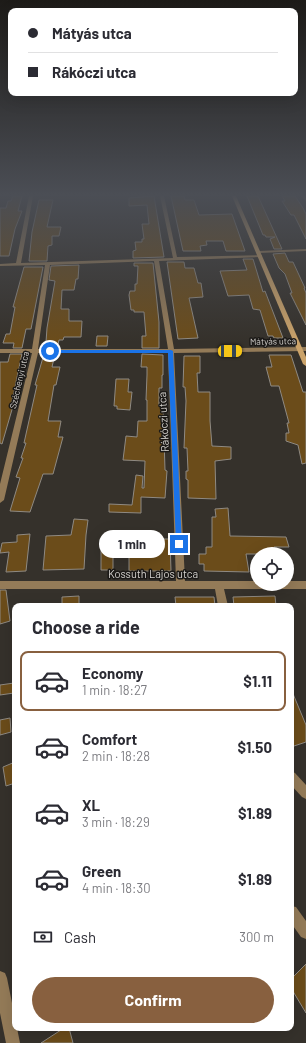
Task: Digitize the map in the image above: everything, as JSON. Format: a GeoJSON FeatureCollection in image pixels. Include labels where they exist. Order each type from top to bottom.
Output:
{"type":"FeatureCollection","features":[{"type":"Feature","properties":{"kind":"main road"},"geometry":{"type":"LineString","coordinates":[[255,245],[303,350],[306,364]]}},
{"type":"Feature","properties":{"kind":"street"},"geometry":{"type":"LineString","coordinates":[[18,264],[22,245]]}},
{"type":"Feature","properties":{"kind":"street"},"geometry":{"type":"LineString","coordinates":[[172,245],[175,258]]}},
{"type":"Feature","properties":{"kind":"street"},"geometry":{"type":"LineString","coordinates":[[0,265],[259,254],[306,250]]}},
{"type":"Feature","properties":{"kind":"street","name":"Rákóczi utca"},"geometry":{"type":"LineString","coordinates":[[156,259],[171,351],[181,585]]}},
{"type":"Feature","properties":{"kind":"street","name":"Széchenyi utca"},"geometry":{"type":"LineString","coordinates":[[0,500],[36,351],[48,263]]}},
{"type":"Feature","properties":{"kind":"street","name":"Mátyás utca"},"geometry":{"type":"LineString","coordinates":[[0,351],[303,350]]}},
{"type":"Feature","properties":{"kind":"street","name":"Kossuth Lajos utca"},"geometry":{"type":"LineString","coordinates":[[0,585],[306,585]]}},
{"type":"Feature","properties":{"kind":"street"},"geometry":{"type":"LineString","coordinates":[[219,585],[222,603]]}},
{"type":"Feature","properties":{"kind":"street"},"geometry":{"type":"LineString","coordinates":[[294,780],[306,793]]}},
{"type":"Feature","properties":{"kind":"street"},"geometry":{"type":"LineString","coordinates":[[294,916],[306,932]]}},
{"type":"Feature","properties":{"kind":"street"},"geometry":{"type":"LineString","coordinates":[[0,978],[13,1043]]}},
{"type":"Feature","properties":{"kind":"building"},"geometry":{"type":"Polygon","coordinates":[[[0,245],[12,245],[9,256],[0,256],[0,245]]]}},
{"type":"Feature","properties":{"kind":"building"},"geometry":{"type":"Polygon","coordinates":[[[31,245],[52,245],[48,246],[47,261],[29,261],[31,245]]]}},
{"type":"Feature","properties":{"kind":"building"},"geometry":{"type":"Polygon","coordinates":[[[135,245],[162,245],[164,257],[133,258],[133,251],[136,250],[135,245]]]}},
{"type":"Feature","properties":{"kind":"building"},"geometry":{"type":"Polygon","coordinates":[[[182,245],[207,245],[200,246],[201,251],[183,251],[182,245]]]}},
{"type":"Feature","properties":{"kind":"building"},"geometry":{"type":"Polygon","coordinates":[[[224,245],[243,245],[245,251],[226,251],[224,245]]]}},
{"type":"Feature","properties":{"kind":"building"},"geometry":{"type":"Polygon","coordinates":[[[272,245],[280,245],[282,249],[274,249],[272,245]]]}},
{"type":"Feature","properties":{"kind":"building"},"geometry":{"type":"Polygon","coordinates":[[[285,253],[289,262],[293,262],[305,288],[306,325],[290,293],[292,293],[285,274],[279,268],[273,254],[285,253]]]}},
{"type":"Feature","properties":{"kind":"building"},"geometry":{"type":"Polygon","coordinates":[[[243,259],[253,259],[263,292],[265,291],[283,338],[268,336],[260,310],[253,309],[249,295],[228,296],[220,271],[247,270],[243,259]]]}},
{"type":"Feature","properties":{"kind":"building"},"geometry":{"type":"Polygon","coordinates":[[[167,262],[184,262],[185,268],[194,268],[198,283],[201,283],[203,297],[189,298],[198,338],[178,339],[167,262]]]}},
{"type":"Feature","properties":{"kind":"building"},"geometry":{"type":"Polygon","coordinates":[[[134,263],[153,263],[159,322],[159,348],[142,348],[142,336],[146,336],[144,312],[134,312],[134,310],[131,310],[129,295],[130,291],[135,291],[135,284],[137,284],[138,266],[134,266],[134,263]]]}},
{"type":"Feature","properties":{"kind":"building"},"geometry":{"type":"Polygon","coordinates":[[[79,265],[78,279],[76,279],[74,290],[62,290],[61,309],[69,309],[69,321],[82,321],[81,337],[64,337],[63,340],[59,340],[57,348],[47,348],[47,328],[55,281],[49,280],[51,266],[79,265]]]}},
{"type":"Feature","properties":{"kind":"building"},"geometry":{"type":"Polygon","coordinates":[[[24,267],[43,267],[31,329],[26,329],[22,348],[13,348],[14,343],[3,343],[6,334],[10,334],[15,307],[13,307],[24,267]]]}},
{"type":"Feature","properties":{"kind":"building"},"geometry":{"type":"Polygon","coordinates":[[[97,336],[108,336],[107,346],[96,346],[97,336]]]}},
{"type":"Feature","properties":{"kind":"building"},"geometry":{"type":"Polygon","coordinates":[[[10,354],[22,354],[11,406],[13,406],[2,444],[0,443],[0,362],[8,362],[10,354]]]}},
{"type":"Feature","properties":{"kind":"building"},"geometry":{"type":"Polygon","coordinates":[[[44,354],[55,354],[52,367],[60,367],[56,385],[54,385],[48,421],[61,421],[58,437],[63,437],[53,474],[43,474],[30,512],[10,511],[20,478],[16,477],[23,458],[21,458],[26,443],[24,443],[37,385],[35,385],[44,354]]]}},
{"type":"Feature","properties":{"kind":"building"},"geometry":{"type":"Polygon","coordinates":[[[142,354],[163,355],[162,388],[159,388],[159,406],[163,406],[165,470],[167,471],[165,498],[141,497],[141,513],[109,512],[109,504],[132,505],[136,475],[143,476],[142,488],[144,488],[145,461],[123,460],[126,436],[137,437],[138,421],[147,421],[147,367],[141,367],[142,354]]]}},
{"type":"Feature","properties":{"kind":"building"},"geometry":{"type":"Polygon","coordinates":[[[269,355],[291,355],[303,392],[306,392],[306,463],[302,464],[298,445],[286,441],[286,433],[289,433],[287,423],[289,423],[279,386],[271,386],[266,367],[272,367],[269,355]]]}},
{"type":"Feature","properties":{"kind":"building"},"geometry":{"type":"Polygon","coordinates":[[[184,356],[200,356],[200,373],[197,373],[198,392],[210,392],[212,446],[231,447],[231,459],[215,461],[216,499],[188,498],[188,480],[186,479],[186,471],[188,471],[187,448],[184,448],[186,401],[185,387],[183,387],[184,356]]]}},
{"type":"Feature","properties":{"kind":"building"},"geometry":{"type":"Polygon","coordinates":[[[116,379],[129,379],[128,392],[132,392],[130,410],[117,409],[117,406],[114,406],[116,379]]]}},
{"type":"Feature","properties":{"kind":"building"},"geometry":{"type":"Polygon","coordinates":[[[228,508],[230,536],[286,537],[289,547],[250,547],[250,554],[246,554],[249,572],[204,571],[204,564],[199,564],[199,554],[206,554],[206,547],[212,547],[212,517],[216,517],[215,509],[228,508]]]}},
{"type":"Feature","properties":{"kind":"building"},"geometry":{"type":"Polygon","coordinates":[[[74,519],[88,520],[84,569],[43,570],[46,536],[71,535],[74,519]]]}},
{"type":"Feature","properties":{"kind":"building"},"geometry":{"type":"Polygon","coordinates":[[[30,534],[26,571],[6,572],[9,552],[0,553],[2,543],[17,542],[17,535],[30,534]]]}},
{"type":"Feature","properties":{"kind":"building"},"geometry":{"type":"Polygon","coordinates":[[[133,539],[170,539],[171,571],[129,571],[129,545],[133,545],[133,539]]]}},
{"type":"Feature","properties":{"kind":"building"},"geometry":{"type":"Polygon","coordinates":[[[113,541],[113,570],[101,570],[101,542],[113,541]]]}},
{"type":"Feature","properties":{"kind":"building"},"geometry":{"type":"Polygon","coordinates":[[[0,590],[6,590],[10,621],[0,624],[0,590]]]}},
{"type":"Feature","properties":{"kind":"building"},"geometry":{"type":"Polygon","coordinates":[[[79,596],[79,603],[62,603],[62,597],[79,596]]]}},
{"type":"Feature","properties":{"kind":"building"},"geometry":{"type":"Polygon","coordinates":[[[275,596],[276,603],[234,603],[233,597],[275,596]]]}},
{"type":"Feature","properties":{"kind":"building"},"geometry":{"type":"Polygon","coordinates":[[[175,597],[214,597],[215,603],[176,603],[175,597]]]}},
{"type":"Feature","properties":{"kind":"building"},"geometry":{"type":"Polygon","coordinates":[[[12,683],[12,693],[0,695],[0,685],[12,683]]]}},
{"type":"Feature","properties":{"kind":"building"},"geometry":{"type":"Polygon","coordinates":[[[294,696],[306,725],[306,742],[294,746],[294,696]]]}},
{"type":"Feature","properties":{"kind":"building"},"geometry":{"type":"Polygon","coordinates":[[[10,718],[11,732],[0,735],[0,720],[10,718]]]}},
{"type":"Feature","properties":{"kind":"building"},"geometry":{"type":"Polygon","coordinates":[[[12,763],[12,784],[6,786],[3,767],[12,763]]]}},
{"type":"Feature","properties":{"kind":"building"},"geometry":{"type":"Polygon","coordinates":[[[306,964],[306,1013],[294,993],[294,976],[306,964]]]}},
{"type":"Feature","properties":{"kind":"building"},"geometry":{"type":"Polygon","coordinates":[[[59,1031],[70,1031],[73,1043],[41,1043],[59,1031]]]}},
{"type":"Feature","properties":{"kind":"route"},"geometry":{"type":"LineString","coordinates":[[50,351],[171,351],[179,544]]}}]}
